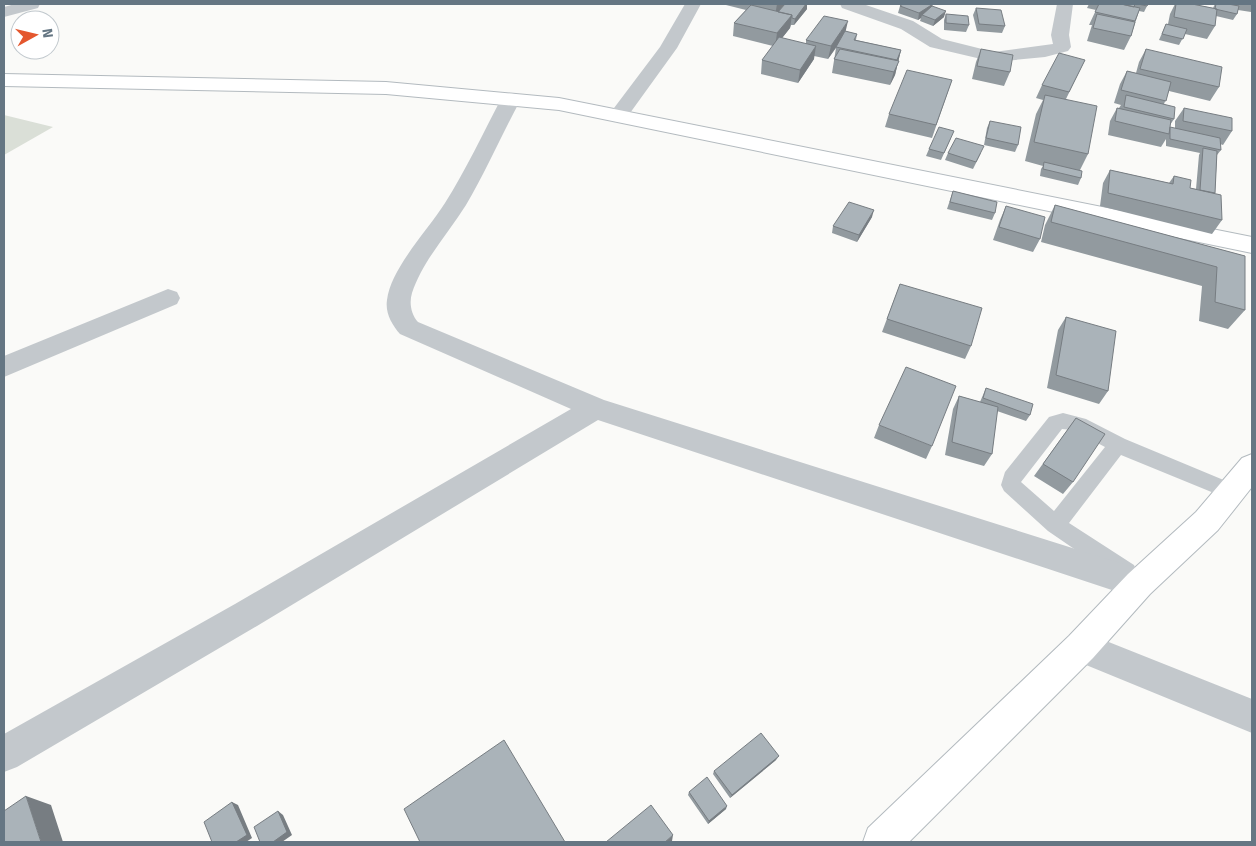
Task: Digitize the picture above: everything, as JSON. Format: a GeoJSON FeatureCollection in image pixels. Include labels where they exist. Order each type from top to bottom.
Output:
{"type":"FeatureCollection","features":[{"type":"Feature","properties":{"kind":"street"},"geometry":{"type":"LineString","coordinates":[[4,12],[32,4]]}},
{"type":"Feature","properties":{"kind":"street"},"geometry":{"type":"LineString","coordinates":[[618,116],[668,50],[685,22],[692,4]]}},
{"type":"Feature","properties":{"kind":"street"},"geometry":{"type":"LineString","coordinates":[[848,4],[907,25],[936,43],[994,57],[1010,57],[1045,52],[1062,47],[1060,35],[1065,4]]}},
{"type":"Feature","properties":{"kind":"street"},"geometry":{"type":"LineString","coordinates":[[4,80],[386,88],[512,98],[559,104],[1252,245]]}},
{"type":"Feature","properties":{"kind":"street"},"geometry":{"type":"LineString","coordinates":[[512,98],[455,205],[409,274],[400,295],[398,309],[402,321],[409,328],[595,408],[1140,583]]}},
{"type":"Feature","properties":{"kind":"street"},"geometry":{"type":"LineString","coordinates":[[4,367],[168,298]]}},
{"type":"Feature","properties":{"kind":"street"},"geometry":{"type":"LineString","coordinates":[[4,754],[263,605],[595,408]]}},
{"type":"Feature","properties":{"kind":"street"},"geometry":{"type":"LineString","coordinates":[[882,842],[1081,647],[1140,583],[1207,521],[1252,466]]}},
{"type":"Feature","properties":{"kind":"street"},"geometry":{"type":"LineString","coordinates":[[1081,647],[1252,716]]}},
{"type":"Feature","properties":{"kind":"lane"},"geometry":{"type":"LineString","coordinates":[[1140,583],[1055,526],[1011,485],[1012,478],[1056,422],[1063,420],[1074,422],[1118,445],[1231,492]]}},
{"type":"Feature","properties":{"kind":"lane"},"geometry":{"type":"LineString","coordinates":[[1055,526],[1118,445]]}},
{"type":"Feature","properties":{"kind":"shaded area"},"geometry":{"type":"Polygon","coordinates":[[[4,115],[53,127],[4,155],[4,115]]]}},
{"type":"Feature","properties":{"kind":"building"},"geometry":{"type":"Polygon","coordinates":[[[785,4],[806,4],[795,19],[792,18],[792,15],[778,12],[785,4]]]}},
{"type":"Feature","properties":{"kind":"building"},"geometry":{"type":"Polygon","coordinates":[[[903,4],[933,4],[919,13],[900,6],[903,4]]]}},
{"type":"Feature","properties":{"kind":"building"},"geometry":{"type":"Polygon","coordinates":[[[1099,4],[1121,4],[1140,8],[1135,21],[1095,12],[1099,4]]]}},
{"type":"Feature","properties":{"kind":"building"},"geometry":{"type":"Polygon","coordinates":[[[1121,4],[1135,4],[1134,7],[1121,4]]]}},
{"type":"Feature","properties":{"kind":"building"},"geometry":{"type":"Polygon","coordinates":[[[1176,4],[1192,4],[1217,9],[1215,26],[1174,17],[1176,4]]]}},
{"type":"Feature","properties":{"kind":"building"},"geometry":{"type":"Polygon","coordinates":[[[1216,4],[1239,6],[1237,14],[1215,9],[1216,4]]]}},
{"type":"Feature","properties":{"kind":"building"},"geometry":{"type":"Polygon","coordinates":[[[751,5],[792,15],[777,33],[734,23],[751,5]]]}},
{"type":"Feature","properties":{"kind":"building"},"geometry":{"type":"Polygon","coordinates":[[[932,6],[946,11],[935,20],[922,15],[932,6]]]}},
{"type":"Feature","properties":{"kind":"building"},"geometry":{"type":"Polygon","coordinates":[[[976,8],[1001,10],[1005,26],[979,24],[976,8]]]}},
{"type":"Feature","properties":{"kind":"building"},"geometry":{"type":"Polygon","coordinates":[[[946,14],[968,16],[969,25],[946,23],[946,14]]]}},
{"type":"Feature","properties":{"kind":"building"},"geometry":{"type":"Polygon","coordinates":[[[1097,14],[1135,22],[1131,36],[1093,28],[1097,14]]]}},
{"type":"Feature","properties":{"kind":"building"},"geometry":{"type":"Polygon","coordinates":[[[824,16],[848,21],[831,46],[806,40],[824,16]]]}},
{"type":"Feature","properties":{"kind":"building"},"geometry":{"type":"Polygon","coordinates":[[[1166,24],[1187,29],[1183,39],[1162,34],[1166,24]]]}},
{"type":"Feature","properties":{"kind":"building"},"geometry":{"type":"Polygon","coordinates":[[[845,31],[857,34],[854,40],[901,50],[897,60],[836,47],[845,31]]]}},
{"type":"Feature","properties":{"kind":"building"},"geometry":{"type":"Polygon","coordinates":[[[779,37],[816,46],[800,70],[762,60],[779,37]]]}},
{"type":"Feature","properties":{"kind":"building"},"geometry":{"type":"Polygon","coordinates":[[[840,49],[899,61],[894,72],[834,59],[840,49]]]}},
{"type":"Feature","properties":{"kind":"building"},"geometry":{"type":"Polygon","coordinates":[[[981,49],[1013,55],[1010,72],[977,66],[981,49]]]}},
{"type":"Feature","properties":{"kind":"building"},"geometry":{"type":"Polygon","coordinates":[[[1146,49],[1222,67],[1219,87],[1140,69],[1146,49]]]}},
{"type":"Feature","properties":{"kind":"building"},"geometry":{"type":"Polygon","coordinates":[[[1059,53],[1085,60],[1069,92],[1042,85],[1059,53]]]}},
{"type":"Feature","properties":{"kind":"building"},"geometry":{"type":"Polygon","coordinates":[[[907,70],[952,80],[936,125],[889,114],[907,70]]]}},
{"type":"Feature","properties":{"kind":"building"},"geometry":{"type":"Polygon","coordinates":[[[1127,71],[1171,82],[1166,101],[1121,90],[1127,71]]]}},
{"type":"Feature","properties":{"kind":"building"},"geometry":{"type":"Polygon","coordinates":[[[1045,95],[1097,106],[1088,154],[1034,142],[1045,95]]]}},
{"type":"Feature","properties":{"kind":"building"},"geometry":{"type":"Polygon","coordinates":[[[1126,95],[1175,107],[1174,119],[1124,107],[1126,95]]]}},
{"type":"Feature","properties":{"kind":"building"},"geometry":{"type":"Polygon","coordinates":[[[1117,108],[1171,120],[1169,134],[1115,121],[1117,108]]]}},
{"type":"Feature","properties":{"kind":"building"},"geometry":{"type":"Polygon","coordinates":[[[1184,108],[1232,118],[1232,131],[1183,121],[1184,108]]]}},
{"type":"Feature","properties":{"kind":"building"},"geometry":{"type":"Polygon","coordinates":[[[990,121],[1021,127],[1018,145],[986,138],[990,121]]]}},
{"type":"Feature","properties":{"kind":"building"},"geometry":{"type":"Polygon","coordinates":[[[939,127],[954,131],[944,153],[929,149],[939,127]]]}},
{"type":"Feature","properties":{"kind":"building"},"geometry":{"type":"Polygon","coordinates":[[[1170,127],[1220,138],[1221,150],[1170,139],[1170,127]]]}},
{"type":"Feature","properties":{"kind":"building"},"geometry":{"type":"Polygon","coordinates":[[[956,138],[984,146],[976,162],[948,153],[956,138]]]}},
{"type":"Feature","properties":{"kind":"building"},"geometry":{"type":"Polygon","coordinates":[[[1203,148],[1217,151],[1215,193],[1200,190],[1203,148]]]}},
{"type":"Feature","properties":{"kind":"building"},"geometry":{"type":"Polygon","coordinates":[[[1044,162],[1082,171],[1081,178],[1043,169],[1044,162]]]}},
{"type":"Feature","properties":{"kind":"building"},"geometry":{"type":"Polygon","coordinates":[[[1110,170],[1173,184],[1174,176],[1191,180],[1190,188],[1221,195],[1222,220],[1108,193],[1110,170]]]}},
{"type":"Feature","properties":{"kind":"building"},"geometry":{"type":"Polygon","coordinates":[[[953,191],[997,202],[995,213],[950,202],[953,191]]]}},
{"type":"Feature","properties":{"kind":"building"},"geometry":{"type":"Polygon","coordinates":[[[849,202],[874,210],[859,235],[833,226],[849,202]]]}},
{"type":"Feature","properties":{"kind":"building"},"geometry":{"type":"Polygon","coordinates":[[[1055,205],[1245,256],[1245,310],[1215,302],[1217,267],[1051,222],[1055,205]]]}},
{"type":"Feature","properties":{"kind":"building"},"geometry":{"type":"Polygon","coordinates":[[[1006,206],[1045,217],[1040,239],[999,227],[1006,206]]]}},
{"type":"Feature","properties":{"kind":"building"},"geometry":{"type":"Polygon","coordinates":[[[900,284],[982,308],[971,346],[887,319],[900,284]]]}},
{"type":"Feature","properties":{"kind":"building"},"geometry":{"type":"Polygon","coordinates":[[[1066,317],[1116,331],[1108,391],[1056,375],[1066,317]]]}},
{"type":"Feature","properties":{"kind":"building"},"geometry":{"type":"Polygon","coordinates":[[[906,367],[956,386],[932,446],[879,425],[906,367]]]}},
{"type":"Feature","properties":{"kind":"building"},"geometry":{"type":"Polygon","coordinates":[[[986,388],[1033,404],[1030,415],[983,398],[986,388]]]}},
{"type":"Feature","properties":{"kind":"building"},"geometry":{"type":"Polygon","coordinates":[[[959,396],[998,407],[992,454],[952,442],[959,396]]]}},
{"type":"Feature","properties":{"kind":"building"},"geometry":{"type":"Polygon","coordinates":[[[1076,418],[1105,434],[1073,482],[1043,464],[1076,418]]]}},
{"type":"Feature","properties":{"kind":"building"},"geometry":{"type":"Polygon","coordinates":[[[761,733],[779,756],[732,795],[714,771],[761,733]]]}},
{"type":"Feature","properties":{"kind":"building"},"geometry":{"type":"Polygon","coordinates":[[[504,740],[565,842],[420,842],[404,809],[504,740]]]}},
{"type":"Feature","properties":{"kind":"building"},"geometry":{"type":"Polygon","coordinates":[[[707,777],[727,806],[709,821],[689,792],[707,777]]]}},
{"type":"Feature","properties":{"kind":"building"},"geometry":{"type":"Polygon","coordinates":[[[26,796],[41,842],[4,842],[4,811],[26,796]]]}},
{"type":"Feature","properties":{"kind":"building"},"geometry":{"type":"Polygon","coordinates":[[[232,802],[247,835],[236,842],[212,842],[204,822],[232,802]]]}},
{"type":"Feature","properties":{"kind":"building"},"geometry":{"type":"Polygon","coordinates":[[[651,805],[673,835],[665,842],[606,842],[651,805]]]}},
{"type":"Feature","properties":{"kind":"building"},"geometry":{"type":"Polygon","coordinates":[[[278,811],[287,832],[273,842],[260,842],[254,827],[278,811]]]}}]}
